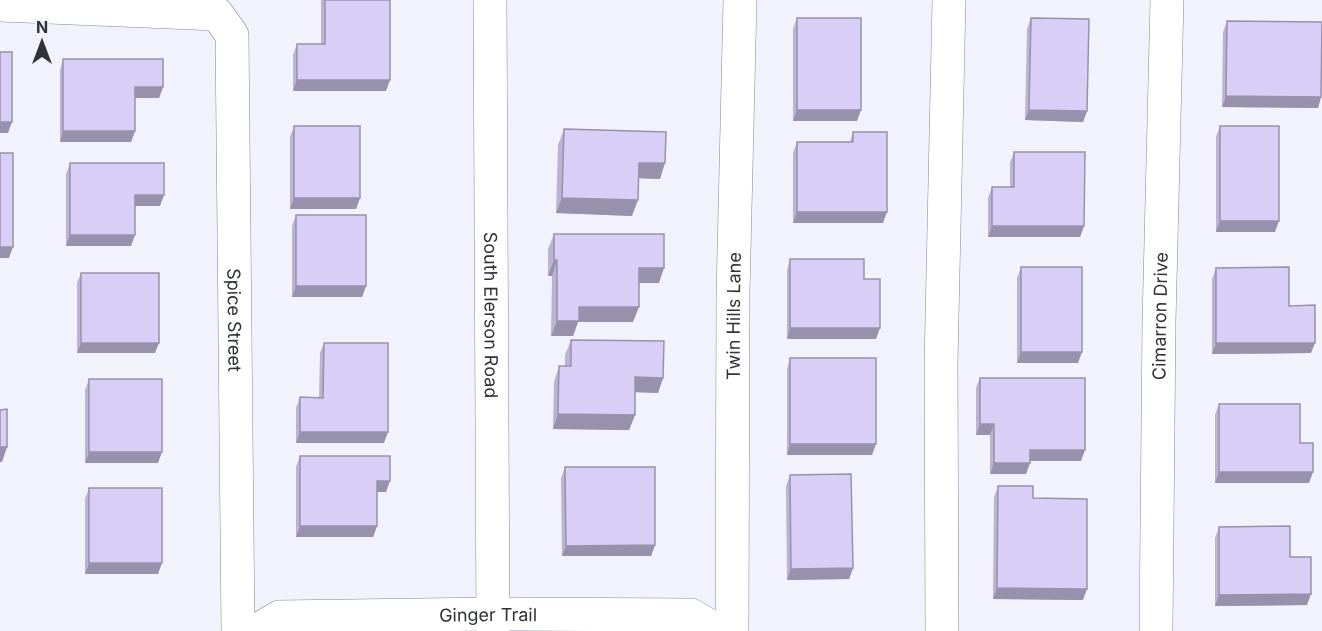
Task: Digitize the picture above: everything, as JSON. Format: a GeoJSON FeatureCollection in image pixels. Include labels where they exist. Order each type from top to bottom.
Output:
{"type":"FeatureCollection","features":[{"type":"Feature","properties":{"kind":"street","name":"South Elerson Road"},"geometry":{"type":"LineString","coordinates":[[490,0],[493,622]]}},
{"type":"Feature","properties":{"kind":"street","name":"Twin Hills Lane"},"geometry":{"type":"LineString","coordinates":[[732,631],[733,305],[740,0]]}},
{"type":"Feature","properties":{"kind":"street"},"geometry":{"type":"LineString","coordinates":[[942,631],[941,364],[950,0]]}},
{"type":"Feature","properties":{"kind":"street","name":"Cimarron Drive"},"geometry":{"type":"LineString","coordinates":[[1156,631],[1159,322],[1167,0]]}},
{"type":"Feature","properties":{"kind":"street","name":"Spice Street"},"geometry":{"type":"LineString","coordinates":[[0,5],[217,14],[232,35],[238,631]]}},
{"type":"Feature","properties":{"kind":"street","name":"Ginger Trail"},"geometry":{"type":"LineString","coordinates":[[256,631],[279,618],[493,622],[691,615],[718,631]]}},
{"type":"Feature","properties":{"kind":"building"},"geometry":{"type":"Polygon","coordinates":[[[325,0],[390,0],[390,80],[297,80],[297,44],[325,44],[325,0]]]}},
{"type":"Feature","properties":{"kind":"building"},"geometry":{"type":"Polygon","coordinates":[[[797,18],[861,18],[861,110],[797,110],[797,18]]]}},
{"type":"Feature","properties":{"kind":"building"},"geometry":{"type":"Polygon","coordinates":[[[1031,18],[1089,19],[1087,111],[1029,110],[1031,18]]]}},
{"type":"Feature","properties":{"kind":"building"},"geometry":{"type":"Polygon","coordinates":[[[1227,21],[1322,22],[1321,97],[1226,96],[1227,21]]]}},
{"type":"Feature","properties":{"kind":"building"},"geometry":{"type":"Polygon","coordinates":[[[0,52],[12,52],[12,122],[0,122],[0,52]]]}},
{"type":"Feature","properties":{"kind":"building"},"geometry":{"type":"Polygon","coordinates":[[[63,59],[163,59],[163,87],[135,87],[135,131],[63,131],[63,59]]]}},
{"type":"Feature","properties":{"kind":"building"},"geometry":{"type":"Polygon","coordinates":[[[294,126],[360,126],[360,198],[294,198],[294,126]]]}},
{"type":"Feature","properties":{"kind":"building"},"geometry":{"type":"Polygon","coordinates":[[[1220,126],[1279,126],[1279,221],[1220,221],[1220,126]]]}},
{"type":"Feature","properties":{"kind":"building"},"geometry":{"type":"Polygon","coordinates":[[[564,129],[666,132],[665,163],[639,163],[638,200],[562,198],[564,129]]]}},
{"type":"Feature","properties":{"kind":"building"},"geometry":{"type":"Polygon","coordinates":[[[853,132],[887,132],[887,212],[797,212],[797,142],[853,142],[853,132]]]}},
{"type":"Feature","properties":{"kind":"building"},"geometry":{"type":"Polygon","coordinates":[[[1014,152],[1085,152],[1084,226],[992,226],[992,187],[1014,187],[1014,152]]]}},
{"type":"Feature","properties":{"kind":"building"},"geometry":{"type":"Polygon","coordinates":[[[0,153],[13,153],[13,247],[0,247],[0,153]]]}},
{"type":"Feature","properties":{"kind":"building"},"geometry":{"type":"Polygon","coordinates":[[[70,163],[164,163],[164,195],[135,195],[135,235],[70,235],[70,163]]]}},
{"type":"Feature","properties":{"kind":"building"},"geometry":{"type":"Polygon","coordinates":[[[296,215],[366,215],[366,286],[296,286],[296,215]]]}},
{"type":"Feature","properties":{"kind":"building"},"geometry":{"type":"Polygon","coordinates":[[[554,234],[664,234],[664,268],[639,268],[639,307],[579,307],[579,321],[557,321],[557,260],[554,260],[554,234]]]}},
{"type":"Feature","properties":{"kind":"building"},"geometry":{"type":"Polygon","coordinates":[[[790,259],[864,259],[864,279],[880,279],[880,328],[790,328],[790,259]]]}},
{"type":"Feature","properties":{"kind":"building"},"geometry":{"type":"Polygon","coordinates":[[[1021,267],[1082,267],[1082,352],[1021,352],[1021,267]]]}},
{"type":"Feature","properties":{"kind":"building"},"geometry":{"type":"Polygon","coordinates":[[[1289,267],[1289,306],[1315,305],[1315,343],[1216,343],[1216,268],[1289,267]]]}},
{"type":"Feature","properties":{"kind":"building"},"geometry":{"type":"Polygon","coordinates":[[[81,273],[159,273],[159,343],[81,343],[81,273]]]}},
{"type":"Feature","properties":{"kind":"building"},"geometry":{"type":"Polygon","coordinates":[[[571,340],[664,341],[663,378],[635,377],[635,415],[558,414],[559,366],[571,366],[571,340]]]}},
{"type":"Feature","properties":{"kind":"building"},"geometry":{"type":"Polygon","coordinates":[[[324,343],[388,343],[388,432],[300,432],[300,397],[323,398],[324,343]]]}},
{"type":"Feature","properties":{"kind":"building"},"geometry":{"type":"Polygon","coordinates":[[[790,358],[876,358],[876,444],[790,444],[790,358]]]}},
{"type":"Feature","properties":{"kind":"building"},"geometry":{"type":"Polygon","coordinates":[[[980,378],[1085,378],[1085,450],[1030,450],[1030,463],[994,463],[994,424],[980,424],[980,378]]]}},
{"type":"Feature","properties":{"kind":"building"},"geometry":{"type":"Polygon","coordinates":[[[89,379],[162,379],[162,452],[89,452],[89,379]]]}},
{"type":"Feature","properties":{"kind":"building"},"geometry":{"type":"Polygon","coordinates":[[[1219,404],[1300,404],[1300,443],[1313,443],[1313,472],[1219,472],[1219,404]]]}},
{"type":"Feature","properties":{"kind":"building"},"geometry":{"type":"Polygon","coordinates":[[[7,409],[7,447],[0,447],[0,410],[7,409]]]}},
{"type":"Feature","properties":{"kind":"building"},"geometry":{"type":"Polygon","coordinates":[[[300,456],[390,456],[390,481],[377,481],[377,526],[300,526],[300,456]]]}},
{"type":"Feature","properties":{"kind":"building"},"geometry":{"type":"Polygon","coordinates":[[[565,467],[655,467],[655,545],[566,546],[565,467]]]}},
{"type":"Feature","properties":{"kind":"building"},"geometry":{"type":"Polygon","coordinates":[[[851,474],[853,568],[791,569],[790,475],[851,474]]]}},
{"type":"Feature","properties":{"kind":"building"},"geometry":{"type":"Polygon","coordinates":[[[998,486],[1033,486],[1033,498],[1087,499],[1087,589],[997,588],[998,486]]]}},
{"type":"Feature","properties":{"kind":"building"},"geometry":{"type":"Polygon","coordinates":[[[89,488],[162,488],[162,563],[89,563],[89,488]]]}},
{"type":"Feature","properties":{"kind":"building"},"geometry":{"type":"Polygon","coordinates":[[[1290,526],[1290,557],[1311,557],[1311,594],[1219,595],[1219,527],[1290,526]]]}}]}
